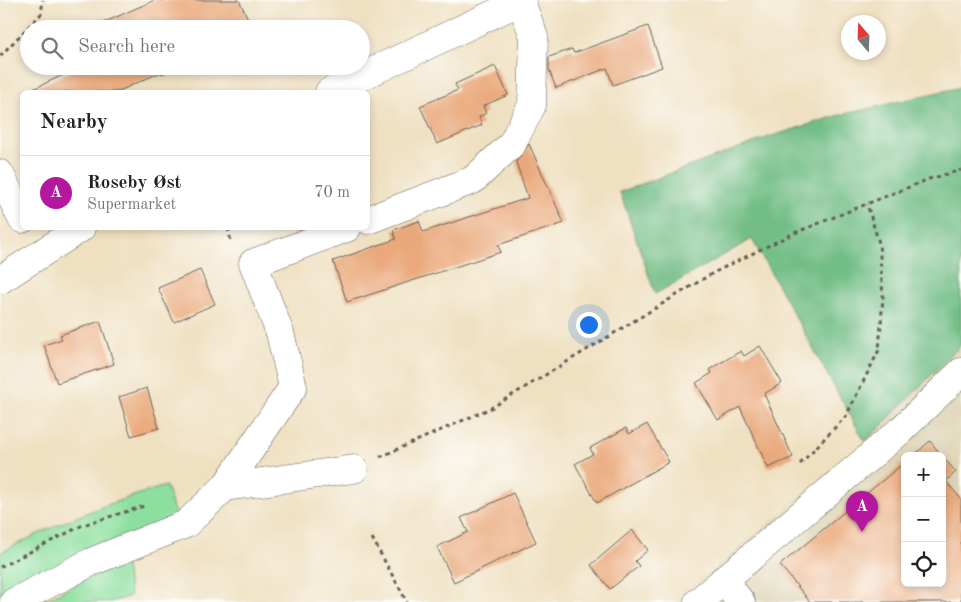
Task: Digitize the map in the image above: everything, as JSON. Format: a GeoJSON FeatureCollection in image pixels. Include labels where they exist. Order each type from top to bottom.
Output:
{"type":"FeatureCollection","features":[{"type":"Feature","properties":{"kind":"street"},"geometry":{"type":"LineString","coordinates":[[370,72],[522,0],[534,38],[532,105],[512,144],[473,180],[370,219]]}},
{"type":"Feature","properties":{"kind":"street"},"geometry":{"type":"LineString","coordinates":[[333,90],[365,75]]}},
{"type":"Feature","properties":{"kind":"street"},"geometry":{"type":"LineString","coordinates":[[0,174],[20,215]]}},
{"type":"Feature","properties":{"kind":"street"},"geometry":{"type":"LineString","coordinates":[[28,230],[40,254]]}},
{"type":"Feature","properties":{"kind":"street"},"geometry":{"type":"LineString","coordinates":[[0,280],[78,230]]}},
{"type":"Feature","properties":{"kind":"street"},"geometry":{"type":"LineString","coordinates":[[14,602],[91,562],[186,524],[226,487],[293,387],[280,333],[253,263],[342,230]]}},
{"type":"Feature","properties":{"kind":"street"},"geometry":{"type":"LineString","coordinates":[[698,602],[901,430],[961,372]]}},
{"type":"Feature","properties":{"kind":"street"},"geometry":{"type":"LineString","coordinates":[[226,487],[354,469]]}},
{"type":"Feature","properties":{"kind":"street"},"geometry":{"type":"LineString","coordinates":[[723,580],[741,602]]}},
{"type":"Feature","properties":{"kind":"path"},"geometry":{"type":"LineString","coordinates":[[35,20],[41,14],[43,0]]}},
{"type":"Feature","properties":{"kind":"path"},"geometry":{"type":"LineString","coordinates":[[0,56],[20,36]]}},
{"type":"Feature","properties":{"kind":"path"},"geometry":{"type":"LineString","coordinates":[[354,469],[491,408],[713,273],[792,234],[929,179],[961,170]]}},
{"type":"Feature","properties":{"kind":"path"},"geometry":{"type":"LineString","coordinates":[[800,464],[846,416],[878,350],[883,297],[879,243],[867,204]]}},
{"type":"Feature","properties":{"kind":"path"},"geometry":{"type":"LineString","coordinates":[[228,230],[229,236]]}},
{"type":"Feature","properties":{"kind":"path"},"geometry":{"type":"LineString","coordinates":[[372,538],[407,602]]}},
{"type":"Feature","properties":{"kind":"shaded area"},"geometry":{"type":"Polygon","coordinates":[[[961,345],[961,602],[675,602],[865,442],[961,345]]]}},
{"type":"Feature","properties":{"kind":"green space"},"geometry":{"type":"Polygon","coordinates":[[[961,87],[961,345],[865,442],[752,239],[655,294],[620,192],[769,137],[836,116],[961,87]]]}},
{"type":"Feature","properties":{"kind":"green space"},"geometry":{"type":"Polygon","coordinates":[[[166,486],[176,517],[83,554],[0,594],[0,553],[81,515],[123,499],[166,486]]]}},
{"type":"Feature","properties":{"kind":"green space"},"geometry":{"type":"Polygon","coordinates":[[[125,558],[130,596],[111,602],[42,602],[125,558]]]}},
{"type":"Feature","properties":{"kind":"building"},"geometry":{"type":"Polygon","coordinates":[[[155,0],[239,0],[249,20],[109,20],[155,0]]]}},
{"type":"Feature","properties":{"kind":"building"},"geometry":{"type":"Polygon","coordinates":[[[648,26],[662,67],[613,85],[607,68],[556,88],[549,70],[549,57],[572,49],[574,53],[648,26]]]}},
{"type":"Feature","properties":{"kind":"building"},"geometry":{"type":"Polygon","coordinates":[[[495,66],[508,95],[483,106],[486,113],[479,117],[482,125],[437,144],[420,106],[458,90],[455,84],[495,66]]]}},
{"type":"Feature","properties":{"kind":"building"},"geometry":{"type":"Polygon","coordinates":[[[63,75],[154,75],[121,90],[31,90],[63,75]]]}},
{"type":"Feature","properties":{"kind":"building"},"geometry":{"type":"Polygon","coordinates":[[[529,144],[564,223],[498,245],[501,252],[347,302],[333,261],[396,239],[393,230],[419,221],[423,232],[528,198],[516,162],[529,144]]]}},
{"type":"Feature","properties":{"kind":"building"},"geometry":{"type":"Polygon","coordinates":[[[200,270],[215,304],[174,322],[158,288],[200,270]]]}},
{"type":"Feature","properties":{"kind":"building"},"geometry":{"type":"Polygon","coordinates":[[[100,321],[114,364],[57,383],[44,345],[62,339],[60,335],[100,321]]]}},
{"type":"Feature","properties":{"kind":"building"},"geometry":{"type":"Polygon","coordinates":[[[760,346],[782,383],[764,394],[793,457],[768,468],[740,407],[718,420],[696,383],[712,373],[710,369],[741,351],[744,356],[760,346]]]}},
{"type":"Feature","properties":{"kind":"building"},"geometry":{"type":"Polygon","coordinates":[[[147,388],[159,428],[131,436],[119,397],[147,388]]]}},
{"type":"Feature","properties":{"kind":"building"},"geometry":{"type":"Polygon","coordinates":[[[647,424],[669,462],[597,503],[575,464],[593,454],[590,448],[626,428],[629,434],[647,424]]]}},
{"type":"Feature","properties":{"kind":"building"},"geometry":{"type":"Polygon","coordinates":[[[930,441],[939,452],[918,452],[930,441]]]}},
{"type":"Feature","properties":{"kind":"building"},"geometry":{"type":"Polygon","coordinates":[[[946,461],[956,472],[946,481],[946,461]]]}},
{"type":"Feature","properties":{"kind":"building"},"geometry":{"type":"Polygon","coordinates":[[[901,465],[901,587],[946,587],[946,481],[961,499],[961,602],[810,602],[780,565],[901,465]]]}},
{"type":"Feature","properties":{"kind":"building"},"geometry":{"type":"Polygon","coordinates":[[[513,493],[536,542],[454,582],[437,547],[468,532],[461,518],[513,493]]]}},
{"type":"Feature","properties":{"kind":"building"},"geometry":{"type":"Polygon","coordinates":[[[632,530],[648,550],[635,561],[639,566],[610,589],[591,565],[632,530]]]}},
{"type":"Feature","properties":{"kind":"place","name":"Roseby Øst"},"geometry":{"type":"Point","coordinates":[862,532]}}]}
